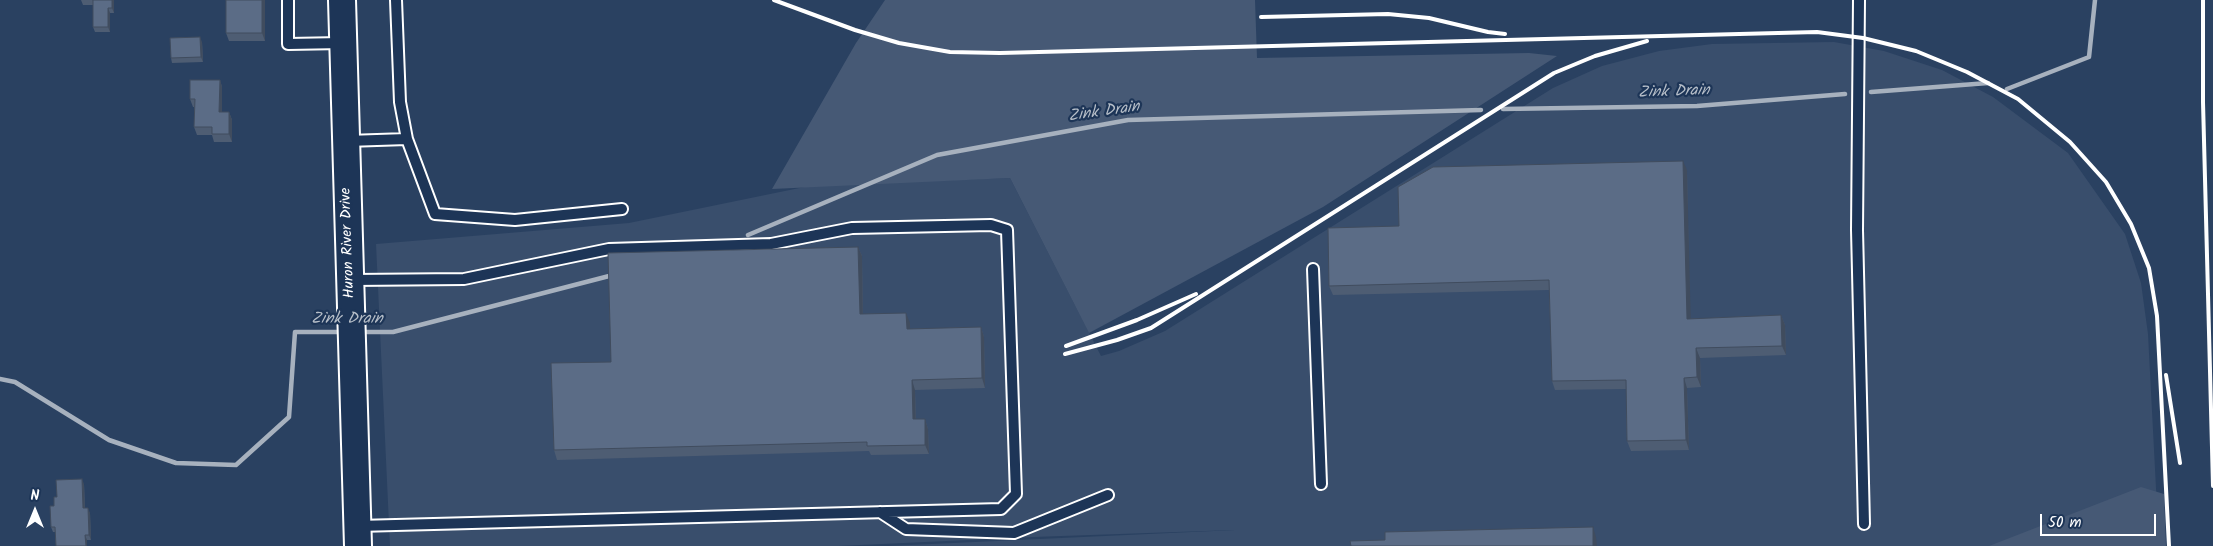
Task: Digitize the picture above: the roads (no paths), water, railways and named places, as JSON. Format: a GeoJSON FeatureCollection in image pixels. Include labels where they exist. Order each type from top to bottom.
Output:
{"type":"FeatureCollection","features":[{"type":"Feature","properties":{"kind":"street","name":"Huron River Drive"},"geometry":{"type":"LineString","coordinates":[[342,0],[358,536]]}},
{"type":"Feature","properties":{"kind":"lane"},"geometry":{"type":"LineString","coordinates":[[288,0],[288,44],[343,43]]}},
{"type":"Feature","properties":{"kind":"lane"},"geometry":{"type":"LineString","coordinates":[[396,0],[400,102],[407,139],[435,214],[515,220],[622,209]]}},
{"type":"Feature","properties":{"kind":"lane"},"geometry":{"type":"LineString","coordinates":[[1859,0],[1857,230],[1864,524]]}},
{"type":"Feature","properties":{"kind":"lane"},"geometry":{"type":"LineString","coordinates":[[346,141],[407,139]]}},
{"type":"Feature","properties":{"kind":"lane"},"geometry":{"type":"LineString","coordinates":[[351,280],[464,279],[609,249],[771,244],[852,228],[991,224],[1007,230],[1016,494],[1002,509],[880,512],[358,536]]}},
{"type":"Feature","properties":{"kind":"lane"},"geometry":{"type":"LineString","coordinates":[[1312,269],[1321,484]]}},
{"type":"Feature","properties":{"kind":"lane"},"geometry":{"type":"LineString","coordinates":[[880,512],[906,529],[1014,533],[1108,496]]}},
{"type":"Feature","properties":{"kind":"waterway","name":"Zink Drain"},"geometry":{"type":"LineString","coordinates":[[2007,89],[2089,57],[2095,0]]}},
{"type":"Feature","properties":{"kind":"waterway","name":"Zink Drain"},"geometry":{"type":"LineString","coordinates":[[1871,92],[1988,83]]}},
{"type":"Feature","properties":{"kind":"waterway","name":"Zink Drain"},"geometry":{"type":"LineString","coordinates":[[1503,109],[1697,106],[1845,94]]}},
{"type":"Feature","properties":{"kind":"waterway","name":"Zink Drain"},"geometry":{"type":"LineString","coordinates":[[748,235],[937,155],[1128,120],[1481,110]]}},
{"type":"Feature","properties":{"kind":"waterway","name":"Zink Drain"},"geometry":{"type":"LineString","coordinates":[[361,332],[393,332],[613,275]]}},
{"type":"Feature","properties":{"kind":"waterway","name":"Zink Drain"},"geometry":{"type":"LineString","coordinates":[[0,379],[15,382],[109,440],[176,463],[236,465],[289,417],[295,332],[343,332]]}},
{"type":"Feature","properties":{"kind":"railway"},"geometry":{"type":"LineString","coordinates":[[774,0],[855,30],[899,43],[950,52],[1000,53],[1817,32],[1863,38],[1916,51],[1967,72],[2018,99],[2070,142],[2106,182],[2131,224],[2149,268],[2157,316],[2169,546]]}},
{"type":"Feature","properties":{"kind":"railway"},"geometry":{"type":"LineString","coordinates":[[2203,0],[2203,102],[2213,486]]}},
{"type":"Feature","properties":{"kind":"railway"},"geometry":{"type":"LineString","coordinates":[[1261,17],[1388,14],[1429,18],[1488,32],[1505,34]]}},
{"type":"Feature","properties":{"kind":"railway"},"geometry":{"type":"LineString","coordinates":[[1065,354],[1117,340],[1151,328],[1554,73],[1595,56],[1647,41]]}},
{"type":"Feature","properties":{"kind":"railway"},"geometry":{"type":"LineString","coordinates":[[1066,346],[1137,320],[1196,294]]}},
{"type":"Feature","properties":{"kind":"railway"},"geometry":{"type":"LineString","coordinates":[[2166,375],[2180,463]]}}]}
